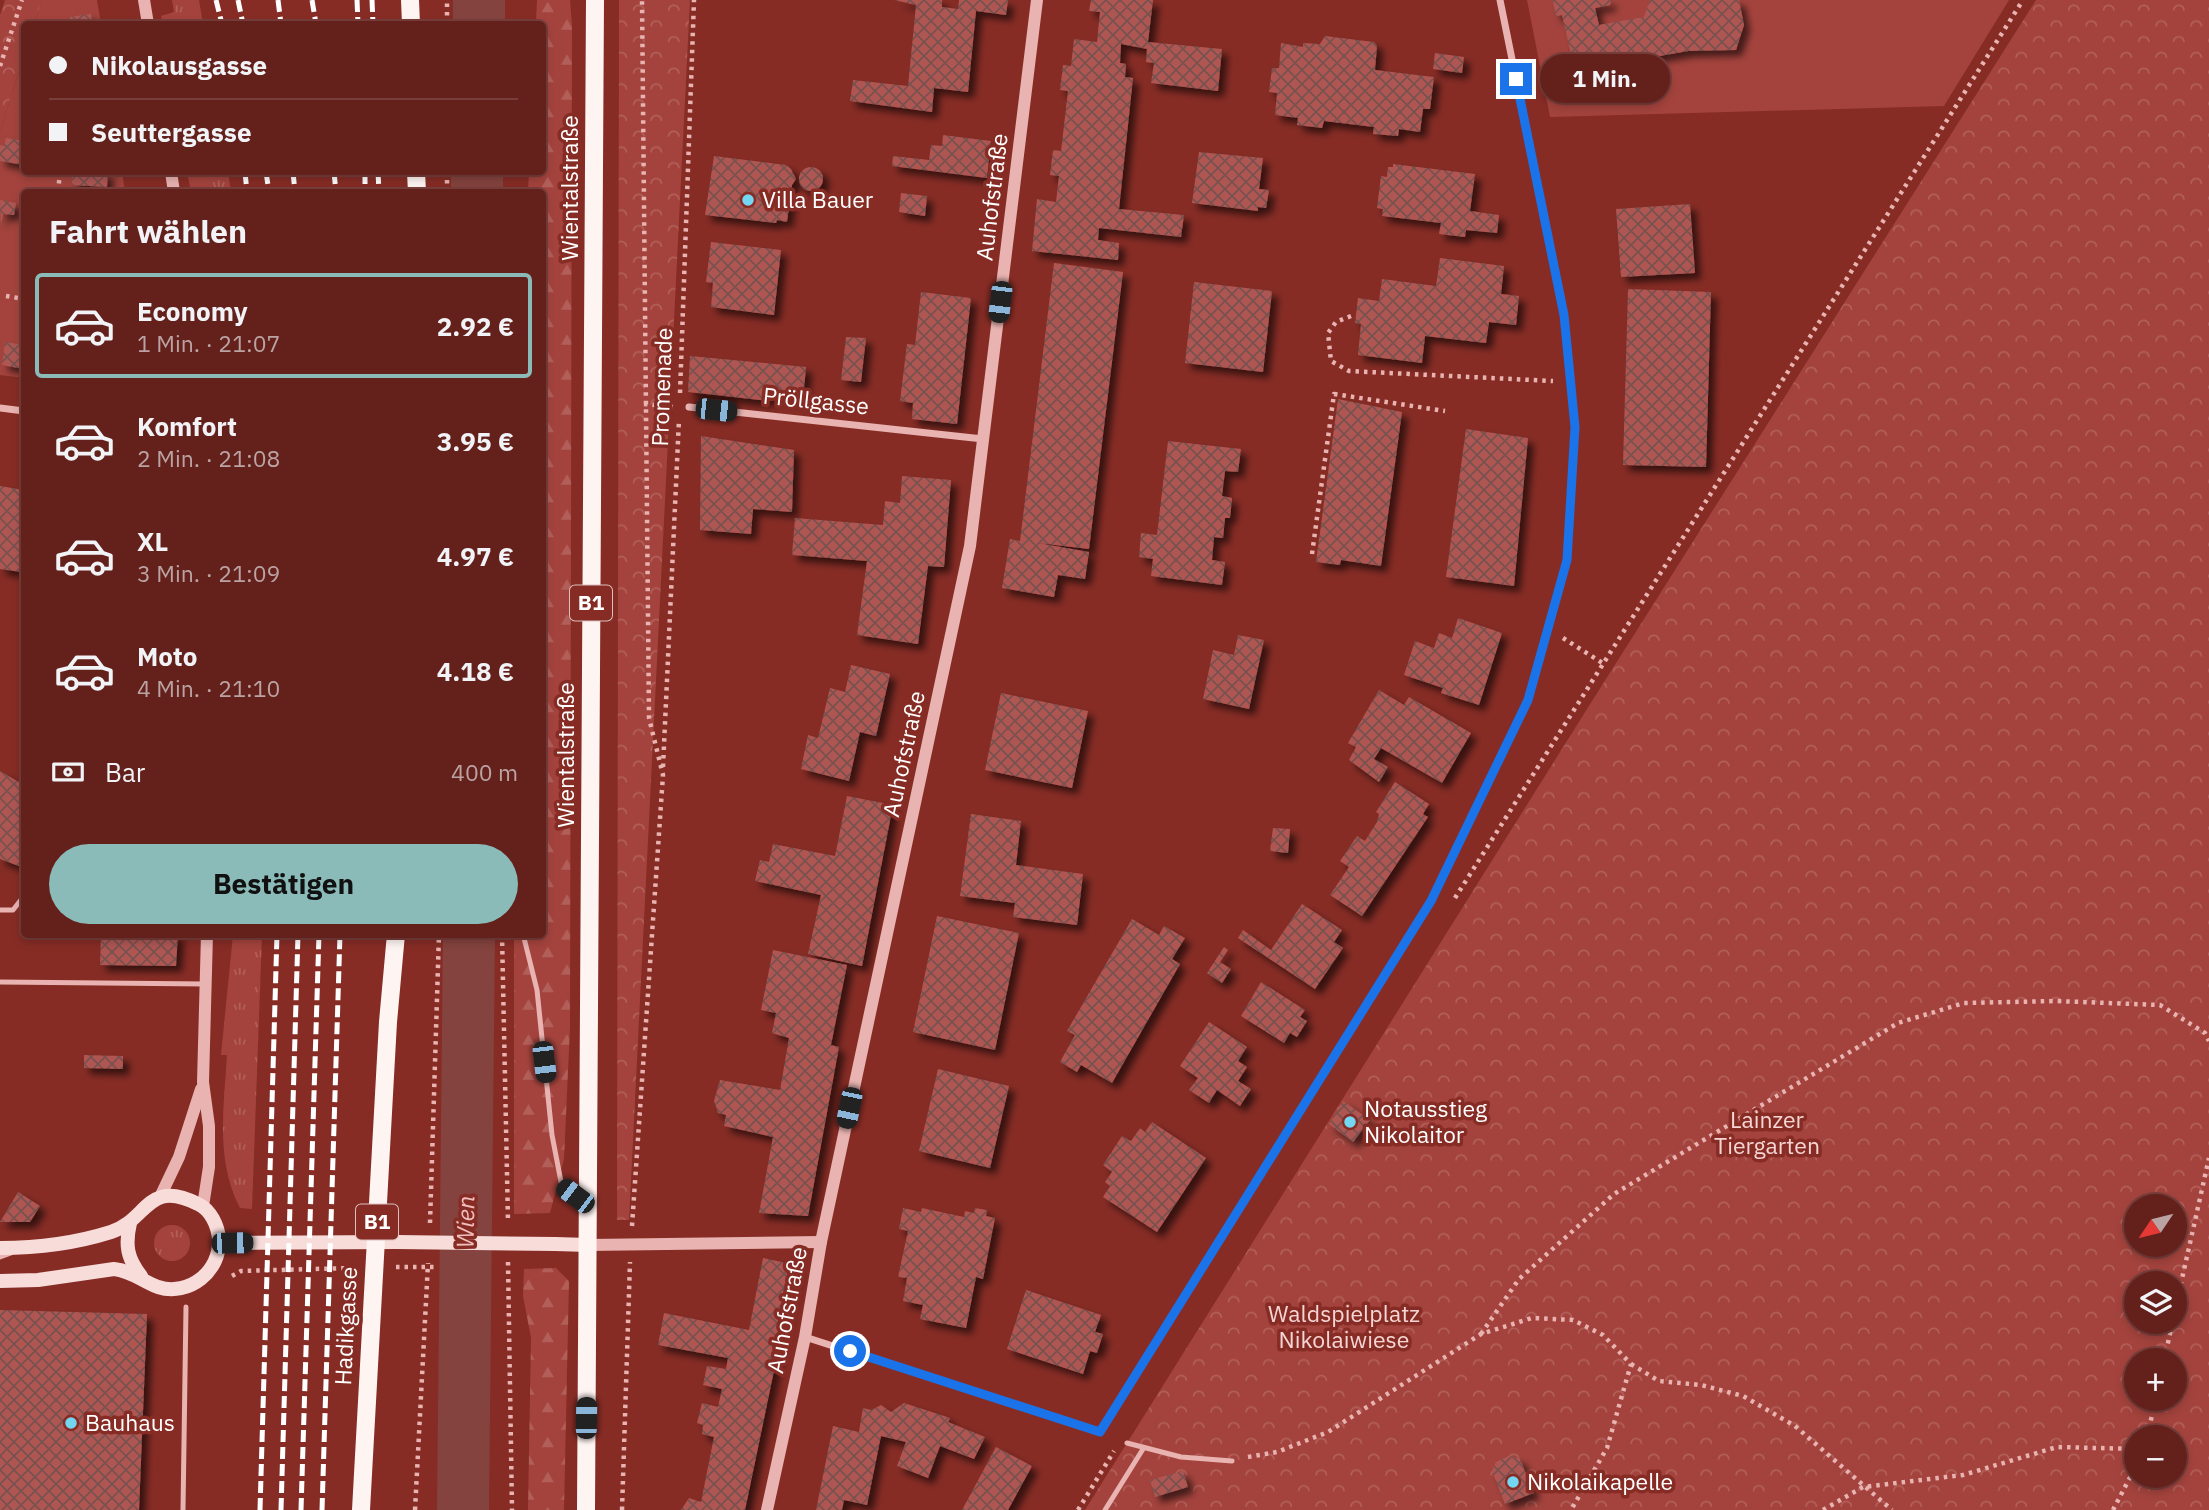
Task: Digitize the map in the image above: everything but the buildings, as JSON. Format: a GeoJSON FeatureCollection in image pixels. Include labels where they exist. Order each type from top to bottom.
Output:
{"type":"FeatureCollection","features":[{"type":"Feature","properties":{"kind":"main road"},"geometry":{"type":"LineString","coordinates":[[410,0],[411,21]]}},
{"type":"Feature","properties":{"kind":"main road","name":"Wientalstraße"},"geometry":{"type":"LineString","coordinates":[[586,1510],[595,0]]}},
{"type":"Feature","properties":{"kind":"main road","name":"Hadikgasse"},"geometry":{"type":"LineString","coordinates":[[361,1510],[387,1036],[397,938]]}},
{"type":"Feature","properties":{"kind":"main road"},"geometry":{"type":"LineString","coordinates":[[0,1281],[38,1280],[114,1269],[142,1277],[159,1287],[178,1289],[194,1284],[207,1274],[216,1260],[219,1244],[218,1230],[203,1206],[182,1196],[160,1197],[142,1207],[130,1223],[126,1242],[130,1261],[142,1277]]}},
{"type":"Feature","properties":{"kind":"main road"},"geometry":{"type":"LineString","coordinates":[[0,1248],[27,1247],[101,1235],[130,1223]]}},
{"type":"Feature","properties":{"kind":"main road"},"geometry":{"type":"LineString","coordinates":[[219,1244],[397,1242],[588,1245]]}},
{"type":"Feature","properties":{"kind":"street"},"geometry":{"type":"LineString","coordinates":[[144,0],[148,21]]}},
{"type":"Feature","properties":{"kind":"street","name":"Auhofstraße"},"geometry":{"type":"LineString","coordinates":[[767,1510],[805,1337],[821,1242],[970,546],[1037,0]]}},
{"type":"Feature","properties":{"kind":"street"},"geometry":{"type":"LineString","coordinates":[[805,1337],[1100,1432],[1431,901],[1528,700],[1567,560],[1575,427],[1564,315],[1500,0]]}},
{"type":"Feature","properties":{"kind":"street","name":"Pröllgasse"},"geometry":{"type":"LineString","coordinates":[[690,407],[983,439]]}},
{"type":"Feature","properties":{"kind":"street"},"geometry":{"type":"LineString","coordinates":[[0,408],[21,411]]}},
{"type":"Feature","properties":{"kind":"street"},"geometry":{"type":"LineString","coordinates":[[203,1206],[209,1167],[209,1126],[203,1082],[207,938]]}},
{"type":"Feature","properties":{"kind":"street"},"geometry":{"type":"LineString","coordinates":[[160,1197],[179,1157],[203,1082]]}},
{"type":"Feature","properties":{"kind":"street"},"geometry":{"type":"LineString","coordinates":[[588,1245],[821,1242]]}},
{"type":"Feature","properties":{"kind":"lane"},"geometry":{"type":"LineString","coordinates":[[0,910],[13,910],[21,900]]}},
{"type":"Feature","properties":{"kind":"lane"},"geometry":{"type":"LineString","coordinates":[[524,938],[537,990],[552,1135],[562,1186],[588,1206]]}},
{"type":"Feature","properties":{"kind":"lane"},"geometry":{"type":"LineString","coordinates":[[0,982],[206,984]]}},
{"type":"Feature","properties":{"kind":"lane"},"geometry":{"type":"LineString","coordinates":[[0,1257],[27,1247]]}},
{"type":"Feature","properties":{"kind":"lane"},"geometry":{"type":"LineString","coordinates":[[183,1510],[186,1307]]}},
{"type":"Feature","properties":{"kind":"lane"},"geometry":{"type":"LineString","coordinates":[[1127,1444],[1181,1457],[1232,1461]]}},
{"type":"Feature","properties":{"kind":"lane"},"geometry":{"type":"LineString","coordinates":[[1105,1510],[1143,1448]]}},
{"type":"Feature","properties":{"kind":"path"},"geometry":{"type":"LineString","coordinates":[[0,66],[22,0]]}},
{"type":"Feature","properties":{"kind":"path"},"geometry":{"type":"LineString","coordinates":[[447,0],[447,21]]}},
{"type":"Feature","properties":{"kind":"path"},"geometry":{"type":"LineString","coordinates":[[642,0],[649,718],[663,775]]}},
{"type":"Feature","properties":{"kind":"path","name":"Promenade"},"geometry":{"type":"LineString","coordinates":[[630,1246],[663,775],[694,0]]}},
{"type":"Feature","properties":{"kind":"path"},"geometry":{"type":"LineString","coordinates":[[1431,901],[1447,910],[2023,0]]}},
{"type":"Feature","properties":{"kind":"path"},"geometry":{"type":"LineString","coordinates":[[6,296],[21,298]]}},
{"type":"Feature","properties":{"kind":"path"},"geometry":{"type":"LineString","coordinates":[[1351,316],[1336,323],[1328,333],[1331,360],[1349,371],[1572,382]]}},
{"type":"Feature","properties":{"kind":"path"},"geometry":{"type":"LineString","coordinates":[[1312,554],[1334,394],[1445,411]]}},
{"type":"Feature","properties":{"kind":"path"},"geometry":{"type":"LineString","coordinates":[[644,404],[679,407]]}},
{"type":"Feature","properties":{"kind":"path"},"geometry":{"type":"LineString","coordinates":[[1548,628],[1604,664]]}},
{"type":"Feature","properties":{"kind":"path"},"geometry":{"type":"LineString","coordinates":[[1481,1334],[1520,1279],[1614,1194],[1898,1023],[1964,1003],[2056,1001],[2160,1005],[2205,1033],[2209,1041]]}},
{"type":"Feature","properties":{"kind":"path"},"geometry":{"type":"LineString","coordinates":[[2184,1271],[2209,1158]]}},
{"type":"Feature","properties":{"kind":"path"},"geometry":{"type":"LineString","coordinates":[[622,1510],[630,1262]]}},
{"type":"Feature","properties":{"kind":"path"},"geometry":{"type":"LineString","coordinates":[[241,1271],[363,1268]]}},
{"type":"Feature","properties":{"kind":"path"},"geometry":{"type":"LineString","coordinates":[[1232,1461],[1277,1451],[1328,1432],[1481,1334],[1532,1318],[1573,1320],[1603,1335],[1631,1364],[1659,1381],[1701,1385],[1744,1396],[1795,1426],[1892,1510]]}},
{"type":"Feature","properties":{"kind":"path"},"geometry":{"type":"LineString","coordinates":[[1571,1510],[1607,1448],[1631,1364]]}},
{"type":"Feature","properties":{"kind":"path"},"geometry":{"type":"LineString","coordinates":[[1078,1510],[1120,1440]]}},
{"type":"Feature","properties":{"kind":"path"},"geometry":{"type":"LineString","coordinates":[[1823,1510],[1863,1487],[1963,1475],[2057,1447],[2124,1449]]}},
{"type":"Feature","properties":{"kind":"path"},"geometry":{"type":"LineString","coordinates":[[2113,1510],[2124,1488]]}},
{"type":"Feature","properties":{"kind":"green space"},"geometry":{"type":"Polygon","coordinates":[[[5,0],[42,0],[35,21],[21,21],[21,65],[0,132],[0,15],[5,0]]]}},
{"type":"Feature","properties":{"kind":"green space"},"geometry":{"type":"Polygon","coordinates":[[[42,0],[97,0],[100,21],[35,21],[42,0]]]}},
{"type":"Feature","properties":{"kind":"green space"},"geometry":{"type":"Polygon","coordinates":[[[172,0],[199,0],[202,21],[162,21],[161,16],[174,12],[172,0]]]}},
{"type":"Feature","properties":{"kind":"green space"},"geometry":{"type":"Polygon","coordinates":[[[537,0],[570,0],[570,1027],[564,1159],[550,1213],[514,1214],[514,938],[546,938],[546,189],[528,189],[529,175],[546,175],[546,21],[536,21],[537,0]]]}},
{"type":"Feature","properties":{"kind":"green space"},"geometry":{"type":"Polygon","coordinates":[[[619,0],[690,0],[629,1220],[617,1220],[619,0]]]}},
{"type":"Feature","properties":{"kind":"green space"},"geometry":{"type":"Polygon","coordinates":[[[1527,0],[2009,0],[1944,106],[1550,117],[1527,0]]]}},
{"type":"Feature","properties":{"kind":"green space","name":"Lainzer Tiergarten"},"geometry":{"type":"Polygon","coordinates":[[[2036,0],[2209,0],[2209,1510],[1085,1510],[2036,0]]]}},
{"type":"Feature","properties":{"kind":"green space"},"geometry":{"type":"Polygon","coordinates":[[[21,65],[21,175],[122,175],[125,189],[21,189],[21,378],[0,375],[0,132],[21,65]]]}},
{"type":"Feature","properties":{"kind":"green space"},"geometry":{"type":"Polygon","coordinates":[[[188,175],[228,175],[231,189],[190,189],[188,175]]]}},
{"type":"Feature","properties":{"kind":"green space"},"geometry":{"type":"Polygon","coordinates":[[[233,938],[262,938],[252,1209],[240,1208],[227,1171],[223,1114],[227,1055],[221,1055],[233,938]]]}},
{"type":"Feature","properties":{"kind":"green space"},"geometry":{"type":"Polygon","coordinates":[[[172,1225],[185,1230],[190,1243],[185,1256],[172,1261],[159,1256],[154,1243],[159,1230],[172,1225]]]}},
{"type":"Feature","properties":{"kind":"green space"},"geometry":{"type":"Polygon","coordinates":[[[556,1268],[569,1281],[564,1510],[528,1510],[531,1338],[523,1296],[524,1269],[556,1268]]]}},
{"type":"Feature","properties":{"kind":"waterway","name":"Wien"},"geometry":{"type":"LineString","coordinates":[[479,0],[479,21]]}},
{"type":"Feature","properties":{"kind":"waterway","name":"Wien"},"geometry":{"type":"LineString","coordinates":[[477,175],[477,189]]}},
{"type":"Feature","properties":{"kind":"waterway","name":"Wien"},"geometry":{"type":"LineString","coordinates":[[463,1510],[469,938]]}},
{"type":"Feature","properties":{"kind":"railway"},"geometry":{"type":"LineString","coordinates":[[216,0],[221,21]]}},
{"type":"Feature","properties":{"kind":"railway"},"geometry":{"type":"LineString","coordinates":[[238,0],[242,21]]}},
{"type":"Feature","properties":{"kind":"railway"},"geometry":{"type":"LineString","coordinates":[[278,0],[281,21]]}},
{"type":"Feature","properties":{"kind":"railway"},"geometry":{"type":"LineString","coordinates":[[312,0],[316,21]]}},
{"type":"Feature","properties":{"kind":"railway"},"geometry":{"type":"LineString","coordinates":[[357,0],[358,21]]}},
{"type":"Feature","properties":{"kind":"railway"},"geometry":{"type":"LineString","coordinates":[[372,0],[373,21]]}},
{"type":"Feature","properties":{"kind":"railway"},"geometry":{"type":"LineString","coordinates":[[245,175],[247,189]]}},
{"type":"Feature","properties":{"kind":"railway"},"geometry":{"type":"LineString","coordinates":[[266,175],[269,189]]}},
{"type":"Feature","properties":{"kind":"railway"},"geometry":{"type":"LineString","coordinates":[[293,175],[295,189]]}},
{"type":"Feature","properties":{"kind":"railway"},"geometry":{"type":"LineString","coordinates":[[334,175],[336,189]]}},
{"type":"Feature","properties":{"kind":"railway"},"geometry":{"type":"LineString","coordinates":[[365,175],[365,189]]}},
{"type":"Feature","properties":{"kind":"railway"},"geometry":{"type":"LineString","coordinates":[[378,175],[379,189]]}},
{"type":"Feature","properties":{"kind":"railway"},"geometry":{"type":"LineString","coordinates":[[260,1510],[277,938]]}},
{"type":"Feature","properties":{"kind":"railway"},"geometry":{"type":"LineString","coordinates":[[281,1510],[298,938]]}},
{"type":"Feature","properties":{"kind":"railway"},"geometry":{"type":"LineString","coordinates":[[301,1510],[319,938]]}},
{"type":"Feature","properties":{"kind":"railway"},"geometry":{"type":"LineString","coordinates":[[322,1510],[340,938]]}},
{"type":"Feature","properties":{"kind":"place","name":"Villa Bauer"},"geometry":{"type":"Point","coordinates":[748,200]}},
{"type":"Feature","properties":{"kind":"place","name":"Notausstieg Nikolaitor"},"geometry":{"type":"Point","coordinates":[1350,1122]}},
{"type":"Feature","properties":{"kind":"place","name":"Bauhaus"},"geometry":{"type":"Point","coordinates":[71,1423]}},
{"type":"Feature","properties":{"kind":"place","name":"Nikolaikapelle"},"geometry":{"type":"Point","coordinates":[1513,1482]}},
{"type":"Feature","properties":{"kind":"route"},"geometry":{"type":"LineString","coordinates":[[850,1351],[1100,1432],[1431,901],[1528,700],[1567,560],[1575,427],[1572,382],[1564,315],[1516,79]]}},
{"type":"Feature","properties":{"kind":"park label","name":"Waldspielplatz Nikolaiwiese"},"geometry":{"type":"Point","coordinates":[1344,1327]}}]}
